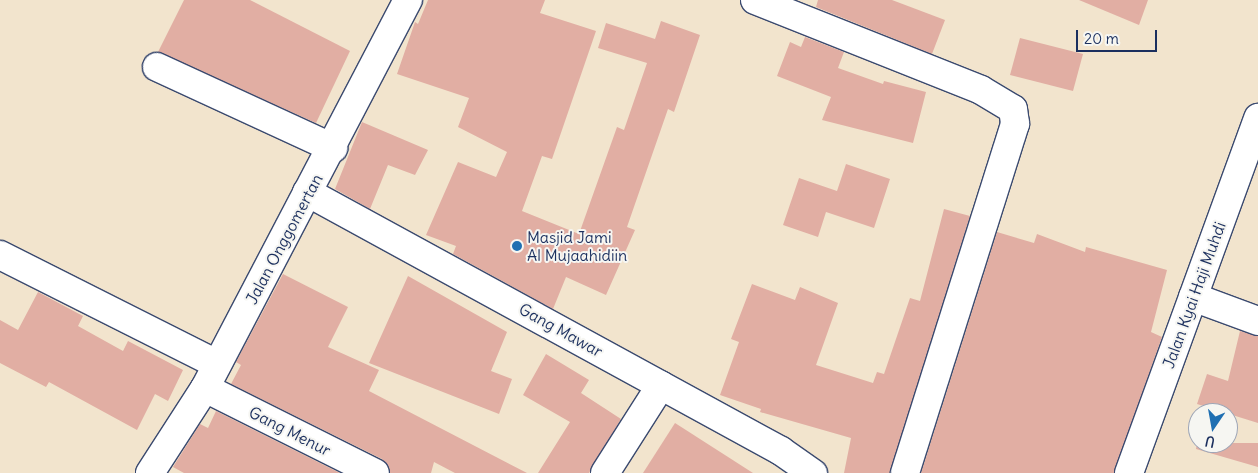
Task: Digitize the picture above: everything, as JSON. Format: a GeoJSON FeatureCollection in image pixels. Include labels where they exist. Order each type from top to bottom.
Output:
{"type":"FeatureCollection","features":[{"type":"Feature","properties":{"kind":"street","name":"Jalan Onggomertan"},"geometry":{"type":"LineString","coordinates":[[150,473],[205,388],[333,148],[408,0]]}},
{"type":"Feature","properties":{"kind":"street"},"geometry":{"type":"LineString","coordinates":[[755,0],[981,90],[1014,109],[1015,124],[906,473]]}},
{"type":"Feature","properties":{"kind":"street"},"geometry":{"type":"LineString","coordinates":[[157,67],[333,148]]}},
{"type":"Feature","properties":{"kind":"street","name":"Jalan Kyai Haji Muhdi"},"geometry":{"type":"LineString","coordinates":[[1129,473],[1258,118]]}},
{"type":"Feature","properties":{"kind":"street","name":"Gang Mawar"},"geometry":{"type":"LineString","coordinates":[[308,192],[780,451],[813,473]]}},
{"type":"Feature","properties":{"kind":"street"},"geometry":{"type":"LineString","coordinates":[[0,255],[217,364]]}},
{"type":"Feature","properties":{"kind":"street"},"geometry":{"type":"LineString","coordinates":[[1193,297],[1258,321]]}},
{"type":"Feature","properties":{"kind":"street"},"geometry":{"type":"LineString","coordinates":[[605,473],[661,385]]}},
{"type":"Feature","properties":{"kind":"street","name":"Gang Menur"},"geometry":{"type":"LineString","coordinates":[[205,388],[375,473]]}},
{"type":"Feature","properties":{"kind":"building"},"geometry":{"type":"Polygon","coordinates":[[[184,0],[250,0],[350,51],[316,123],[158,52],[184,0]]]}},
{"type":"Feature","properties":{"kind":"building"},"geometry":{"type":"Polygon","coordinates":[[[428,0],[545,0],[540,13],[596,31],[552,159],[542,156],[522,211],[579,234],[617,127],[624,130],[647,63],[598,48],[606,23],[655,39],[661,21],[700,35],[674,112],[668,109],[627,227],[635,230],[606,295],[566,277],[553,309],[453,254],[456,246],[426,235],[458,162],[496,177],[507,152],[458,127],[469,98],[397,74],[415,22],[418,24],[428,0]]]}},
{"type":"Feature","properties":{"kind":"building"},"geometry":{"type":"Polygon","coordinates":[[[818,0],[892,0],[945,20],[932,54],[816,7],[818,0]]]}},
{"type":"Feature","properties":{"kind":"building"},"geometry":{"type":"Polygon","coordinates":[[[1079,0],[1148,0],[1139,25],[1079,0]]]}},
{"type":"Feature","properties":{"kind":"building"},"geometry":{"type":"Polygon","coordinates":[[[805,37],[844,52],[838,68],[883,84],[884,81],[926,92],[913,143],[822,120],[831,97],[777,76],[790,42],[801,47],[805,37]]]}},
{"type":"Feature","properties":{"kind":"building"},"geometry":{"type":"Polygon","coordinates":[[[1020,38],[1083,54],[1073,91],[1010,75],[1020,38]]]}},
{"type":"Feature","properties":{"kind":"building"},"geometry":{"type":"Polygon","coordinates":[[[362,122],[428,150],[415,175],[388,165],[370,209],[335,189],[362,122]]]}},
{"type":"Feature","properties":{"kind":"building"},"geometry":{"type":"Polygon","coordinates":[[[846,164],[890,179],[874,228],[826,212],[818,237],[783,225],[799,178],[837,191],[846,164]]]}},
{"type":"Feature","properties":{"kind":"building"},"geometry":{"type":"Polygon","coordinates":[[[944,209],[970,216],[890,473],[844,473],[851,438],[760,412],[761,409],[720,395],[739,342],[731,339],[752,284],[795,300],[800,287],[838,303],[816,365],[873,383],[877,372],[884,374],[910,298],[920,301],[944,209]]]}},
{"type":"Feature","properties":{"kind":"building"},"geometry":{"type":"Polygon","coordinates":[[[997,232],[1034,243],[1037,234],[1085,252],[1086,247],[1167,270],[1151,332],[1162,337],[1114,473],[921,473],[997,232]]]}},
{"type":"Feature","properties":{"kind":"building"},"geometry":{"type":"Polygon","coordinates":[[[283,274],[348,307],[328,347],[379,370],[369,391],[527,473],[455,473],[434,462],[431,473],[390,473],[382,459],[231,384],[241,365],[236,362],[283,274]]]}},
{"type":"Feature","properties":{"kind":"building"},"geometry":{"type":"Polygon","coordinates":[[[408,276],[507,332],[491,371],[512,379],[499,414],[369,363],[408,276]]]}},
{"type":"Feature","properties":{"kind":"building"},"geometry":{"type":"Polygon","coordinates":[[[38,292],[83,316],[78,326],[123,351],[128,341],[183,370],[168,401],[155,394],[137,430],[49,382],[46,387],[0,363],[0,320],[18,330],[38,292]]]}},
{"type":"Feature","properties":{"kind":"building"},"geometry":{"type":"Polygon","coordinates":[[[1240,331],[1258,336],[1258,423],[1238,417],[1238,403],[1197,403],[1207,374],[1228,381],[1240,331]]]}},
{"type":"Feature","properties":{"kind":"building"},"geometry":{"type":"Polygon","coordinates":[[[546,354],[589,380],[581,393],[621,419],[589,473],[538,473],[570,422],[523,395],[546,354]]]}},
{"type":"Feature","properties":{"kind":"building"},"geometry":{"type":"Polygon","coordinates":[[[216,411],[340,473],[184,473],[173,467],[200,424],[208,428],[216,411]]]}},
{"type":"Feature","properties":{"kind":"building"},"geometry":{"type":"Polygon","coordinates":[[[675,423],[753,473],[643,473],[675,423]]]}},
{"type":"Feature","properties":{"kind":"building"},"geometry":{"type":"Polygon","coordinates":[[[1238,443],[1258,443],[1258,467],[1210,453],[1238,453],[1238,443]]]}},
{"type":"Feature","properties":{"kind":"place","name":"Masjid Jami Al Mujaahidiin"},"geometry":{"type":"Point","coordinates":[517,246]}}]}
